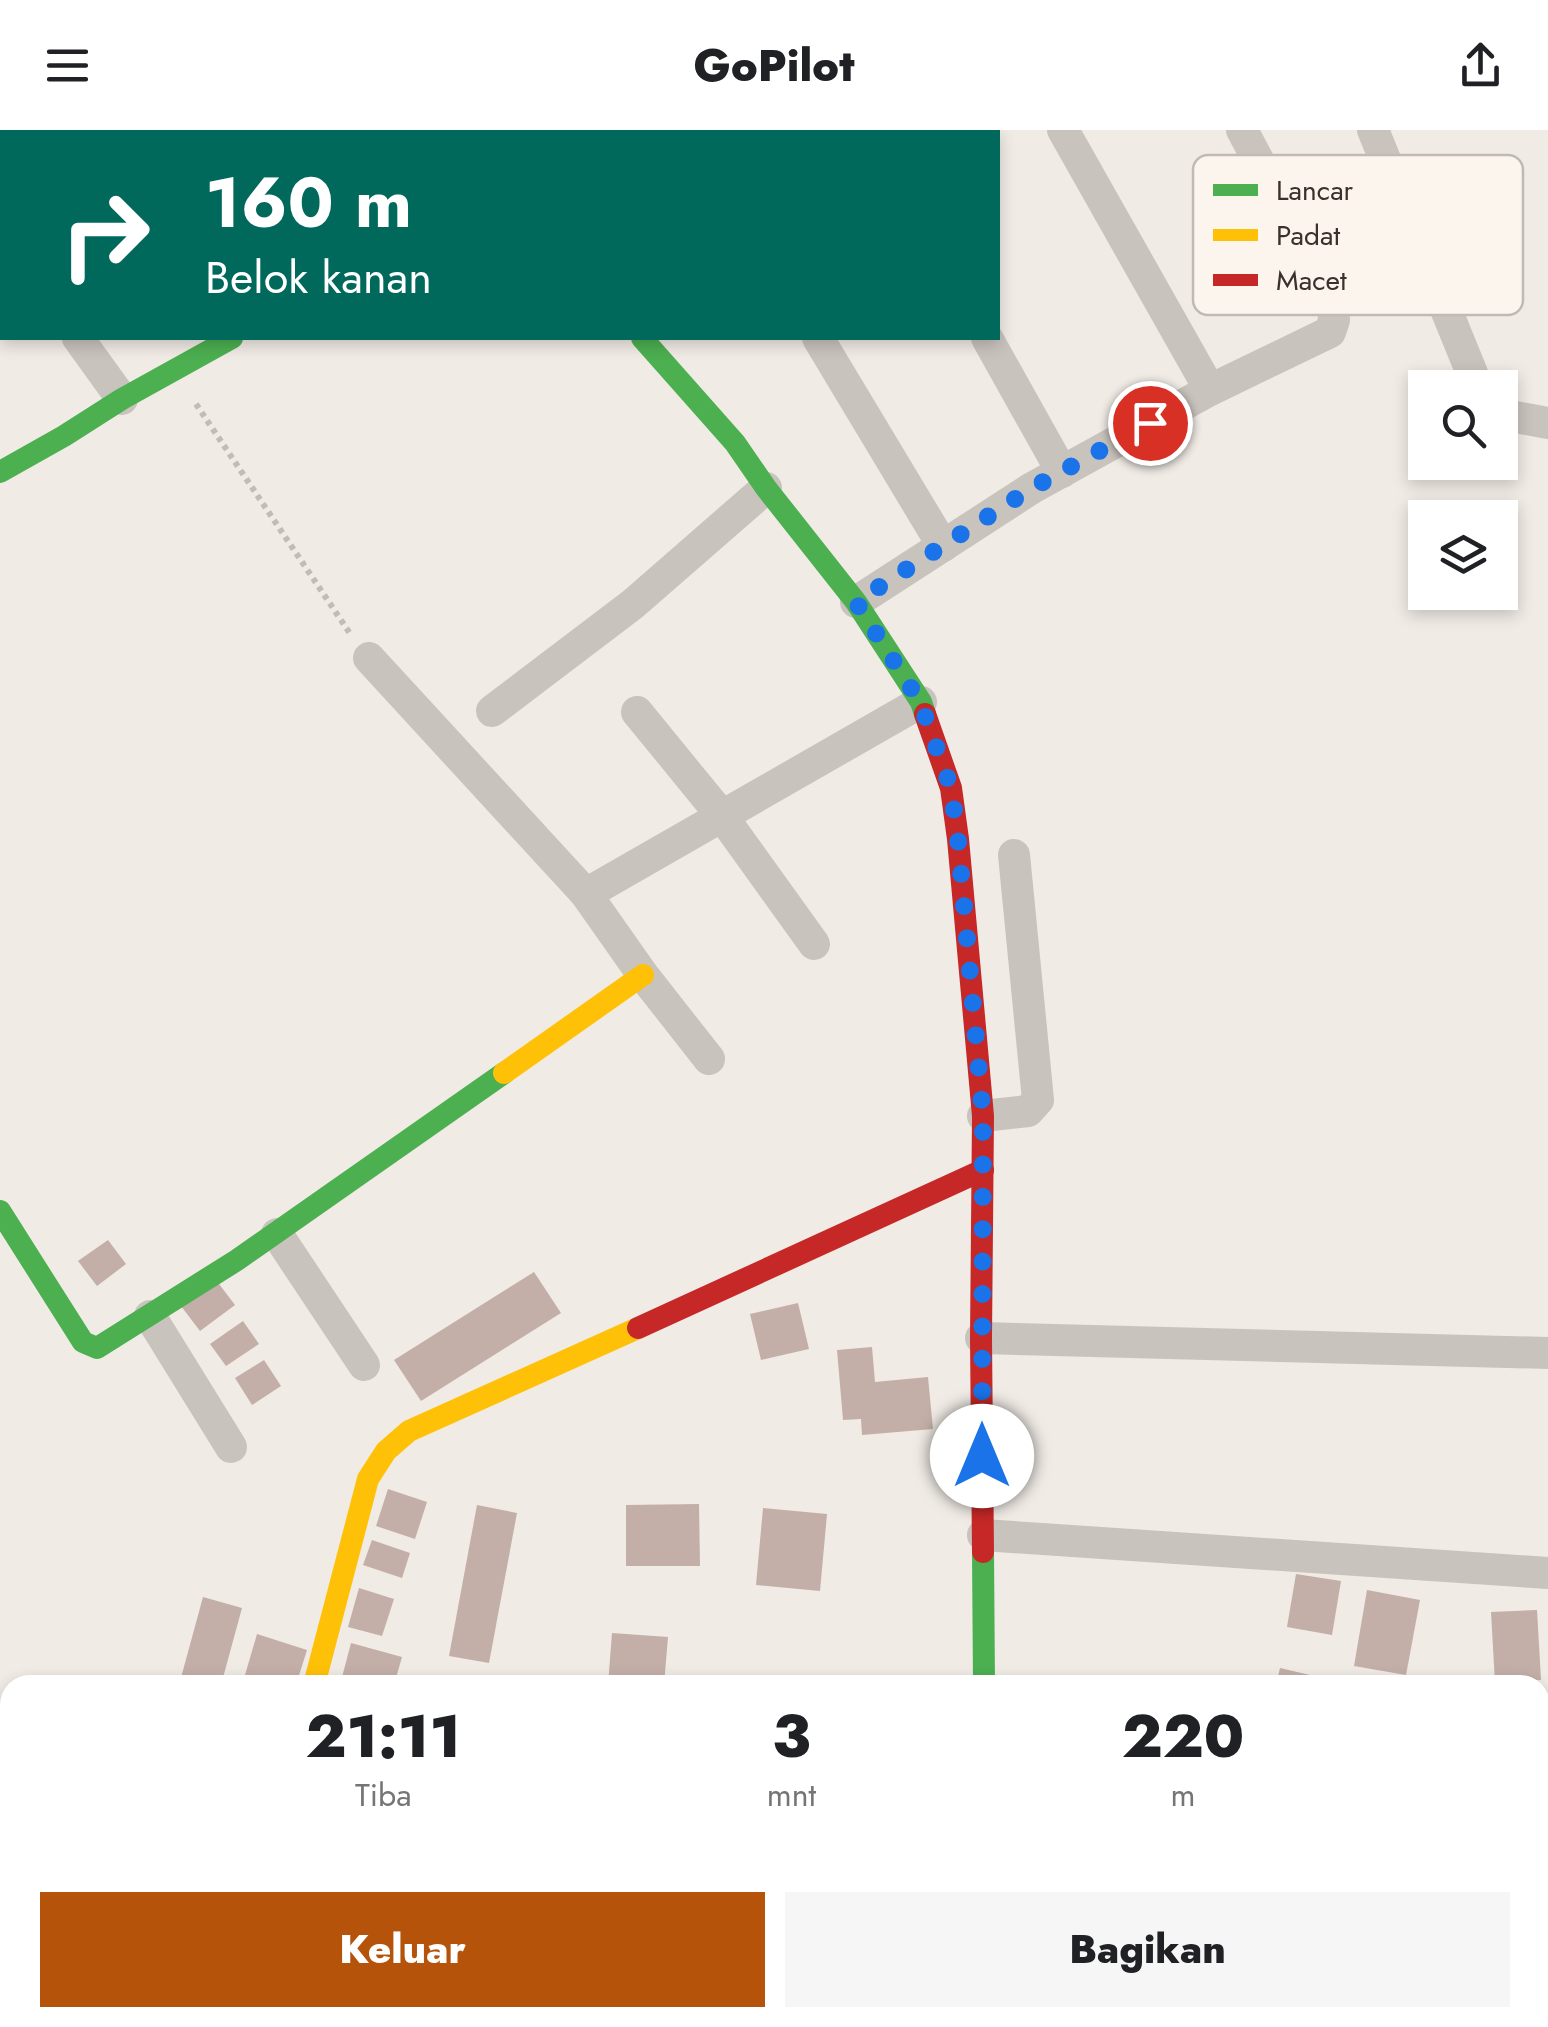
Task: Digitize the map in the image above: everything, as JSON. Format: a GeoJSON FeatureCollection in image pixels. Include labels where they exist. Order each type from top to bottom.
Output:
{"type":"FeatureCollection","features":[{"type":"Feature","properties":{"kind":"street"},"geometry":{"type":"LineString","coordinates":[[1062,130],[1210,390]]}},
{"type":"Feature","properties":{"kind":"street"},"geometry":{"type":"LineString","coordinates":[[1242,130],[1256,155]]}},
{"type":"Feature","properties":{"kind":"street"},"geometry":{"type":"LineString","coordinates":[[1373,130],[1383,155]]}},
{"type":"Feature","properties":{"kind":"street"},"geometry":{"type":"LineString","coordinates":[[856,602],[1032,488],[1210,390],[1330,332],[1334,315]]}},
{"type":"Feature","properties":{"kind":"street"},"geometry":{"type":"LineString","coordinates":[[1448,315],[1471,370]]}},
{"type":"Feature","properties":{"kind":"street"},"geometry":{"type":"LineString","coordinates":[[79,340],[122,399]]}},
{"type":"Feature","properties":{"kind":"street"},"geometry":{"type":"LineString","coordinates":[[0,472],[228,340]]}},
{"type":"Feature","properties":{"kind":"street"},"geometry":{"type":"LineString","coordinates":[[644,340],[735,443],[856,602],[920,702],[951,788],[983,1116],[984,1675]]}},
{"type":"Feature","properties":{"kind":"street"},"geometry":{"type":"LineString","coordinates":[[819,340],[943,546]]}},
{"type":"Feature","properties":{"kind":"street"},"geometry":{"type":"LineString","coordinates":[[988,340],[1062,472]]}},
{"type":"Feature","properties":{"kind":"street"},"geometry":{"type":"LineString","coordinates":[[1518,417],[1548,423]]}},
{"type":"Feature","properties":{"kind":"street"},"geometry":{"type":"LineString","coordinates":[[492,710],[633,604],[766,488]]}},
{"type":"Feature","properties":{"kind":"street"},"geometry":{"type":"LineString","coordinates":[[369,658],[586,894],[709,1059]]}},
{"type":"Feature","properties":{"kind":"street"},"geometry":{"type":"LineString","coordinates":[[586,894],[920,702]]}},
{"type":"Feature","properties":{"kind":"street"},"geometry":{"type":"LineString","coordinates":[[637,712],[722,816],[814,944]]}},
{"type":"Feature","properties":{"kind":"street"},"geometry":{"type":"LineString","coordinates":[[983,1116],[1028,1111],[1038,1100],[1014,856]]}},
{"type":"Feature","properties":{"kind":"street"},"geometry":{"type":"LineString","coordinates":[[0,1211],[86,1345],[96,1348],[277,1234],[643,975]]}},
{"type":"Feature","properties":{"kind":"street"},"geometry":{"type":"LineString","coordinates":[[317,1675],[368,1478],[386,1451],[409,1431],[744,1282],[982,1170]]}},
{"type":"Feature","properties":{"kind":"street"},"geometry":{"type":"LineString","coordinates":[[277,1234],[364,1365]]}},
{"type":"Feature","properties":{"kind":"street"},"geometry":{"type":"LineString","coordinates":[[150,1316],[231,1447]]}},
{"type":"Feature","properties":{"kind":"street"},"geometry":{"type":"LineString","coordinates":[[981,1338],[1548,1353]]}},
{"type":"Feature","properties":{"kind":"street"},"geometry":{"type":"LineString","coordinates":[[982,1534],[1548,1574]]}},
{"type":"Feature","properties":{"kind":"path"},"geometry":{"type":"LineString","coordinates":[[174,370],[336,616],[369,658]]}},
{"type":"Feature","properties":{"kind":"building"},"geometry":{"type":"Polygon","coordinates":[[[108,1240],[126,1264],[97,1286],[78,1261],[108,1240]]]}},
{"type":"Feature","properties":{"kind":"building"},"geometry":{"type":"Polygon","coordinates":[[[534,1272],[561,1313],[421,1401],[394,1360],[534,1272]]]}},
{"type":"Feature","properties":{"kind":"building"},"geometry":{"type":"Polygon","coordinates":[[[216,1280],[235,1305],[200,1331],[181,1306],[216,1280]]]}},
{"type":"Feature","properties":{"kind":"building"},"geometry":{"type":"Polygon","coordinates":[[[798,1303],[809,1349],[761,1360],[750,1314],[798,1303]]]}},
{"type":"Feature","properties":{"kind":"building"},"geometry":{"type":"Polygon","coordinates":[[[243,1321],[259,1344],[226,1366],[210,1344],[243,1321]]]}},
{"type":"Feature","properties":{"kind":"building"},"geometry":{"type":"Polygon","coordinates":[[[872,1347],[875,1382],[928,1377],[933,1429],[862,1435],[861,1419],[843,1420],[837,1350],[872,1347]]]}},
{"type":"Feature","properties":{"kind":"building"},"geometry":{"type":"Polygon","coordinates":[[[264,1360],[281,1386],[252,1405],[235,1378],[264,1360]]]}},
{"type":"Feature","properties":{"kind":"building"},"geometry":{"type":"Polygon","coordinates":[[[388,1489],[427,1502],[415,1539],[376,1526],[388,1489]]]}},
{"type":"Feature","properties":{"kind":"building"},"geometry":{"type":"Polygon","coordinates":[[[699,1504],[700,1566],[626,1566],[626,1505],[699,1504]]]}},
{"type":"Feature","properties":{"kind":"building"},"geometry":{"type":"Polygon","coordinates":[[[477,1505],[517,1513],[489,1663],[449,1656],[477,1505]]]}},
{"type":"Feature","properties":{"kind":"building"},"geometry":{"type":"Polygon","coordinates":[[[763,1508],[827,1514],[820,1591],[756,1585],[763,1508]]]}},
{"type":"Feature","properties":{"kind":"building"},"geometry":{"type":"Polygon","coordinates":[[[372,1540],[410,1553],[402,1578],[363,1565],[372,1540]]]}},
{"type":"Feature","properties":{"kind":"building"},"geometry":{"type":"Polygon","coordinates":[[[1296,1574],[1341,1581],[1332,1635],[1287,1627],[1296,1574]]]}},
{"type":"Feature","properties":{"kind":"building"},"geometry":{"type":"Polygon","coordinates":[[[359,1588],[394,1599],[382,1636],[348,1627],[359,1588]]]}},
{"type":"Feature","properties":{"kind":"building"},"geometry":{"type":"Polygon","coordinates":[[[1367,1590],[1420,1600],[1406,1675],[1354,1666],[1367,1590]]]}},
{"type":"Feature","properties":{"kind":"building"},"geometry":{"type":"Polygon","coordinates":[[[203,1597],[242,1608],[224,1675],[182,1675],[203,1597]]]}},
{"type":"Feature","properties":{"kind":"building"},"geometry":{"type":"Polygon","coordinates":[[[1537,1610],[1541,1675],[1495,1675],[1491,1612],[1537,1610]]]}},
{"type":"Feature","properties":{"kind":"building"},"geometry":{"type":"Polygon","coordinates":[[[612,1633],[668,1637],[665,1675],[609,1675],[612,1633]]]}},
{"type":"Feature","properties":{"kind":"building"},"geometry":{"type":"Polygon","coordinates":[[[257,1634],[307,1650],[299,1675],[245,1675],[257,1634]]]}},
{"type":"Feature","properties":{"kind":"building"},"geometry":{"type":"Polygon","coordinates":[[[351,1643],[402,1657],[397,1675],[343,1675],[351,1643]]]}},
{"type":"Feature","properties":{"kind":"building"},"geometry":{"type":"Polygon","coordinates":[[[1280,1668],[1310,1675],[1278,1675],[1280,1668]]]}},
{"type":"Feature","properties":{"kind":"traffic: fast"},"geometry":{"type":"LineString","coordinates":[[0,472],[228,340]]}},
{"type":"Feature","properties":{"kind":"traffic: fast"},"geometry":{"type":"LineString","coordinates":[[644,340],[735,443],[856,602],[925,714]]}},
{"type":"Feature","properties":{"kind":"traffic: fast"},"geometry":{"type":"LineString","coordinates":[[0,1211],[83,1342],[97,1348],[237,1260],[504,1073]]}},
{"type":"Feature","properties":{"kind":"traffic: fast"},"geometry":{"type":"LineString","coordinates":[[983,1552],[984,1675]]}},
{"type":"Feature","properties":{"kind":"traffic: slow"},"geometry":{"type":"LineString","coordinates":[[504,1073],[643,975]]}},
{"type":"Feature","properties":{"kind":"traffic: slow"},"geometry":{"type":"LineString","coordinates":[[317,1675],[368,1479],[386,1451],[409,1431],[638,1328]]}},
{"type":"Feature","properties":{"kind":"traffic: jam"},"geometry":{"type":"LineString","coordinates":[[925,714],[951,788],[983,1116],[983,1552]]}},
{"type":"Feature","properties":{"kind":"traffic: jam"},"geometry":{"type":"LineString","coordinates":[[638,1328],[983,1170]]}},
{"type":"Feature","properties":{"kind":"route"},"geometry":{"type":"LineString","coordinates":[[982,1456],[983,1116],[951,788],[920,702],[856,602],[1032,488],[1150,423]]}}]}
